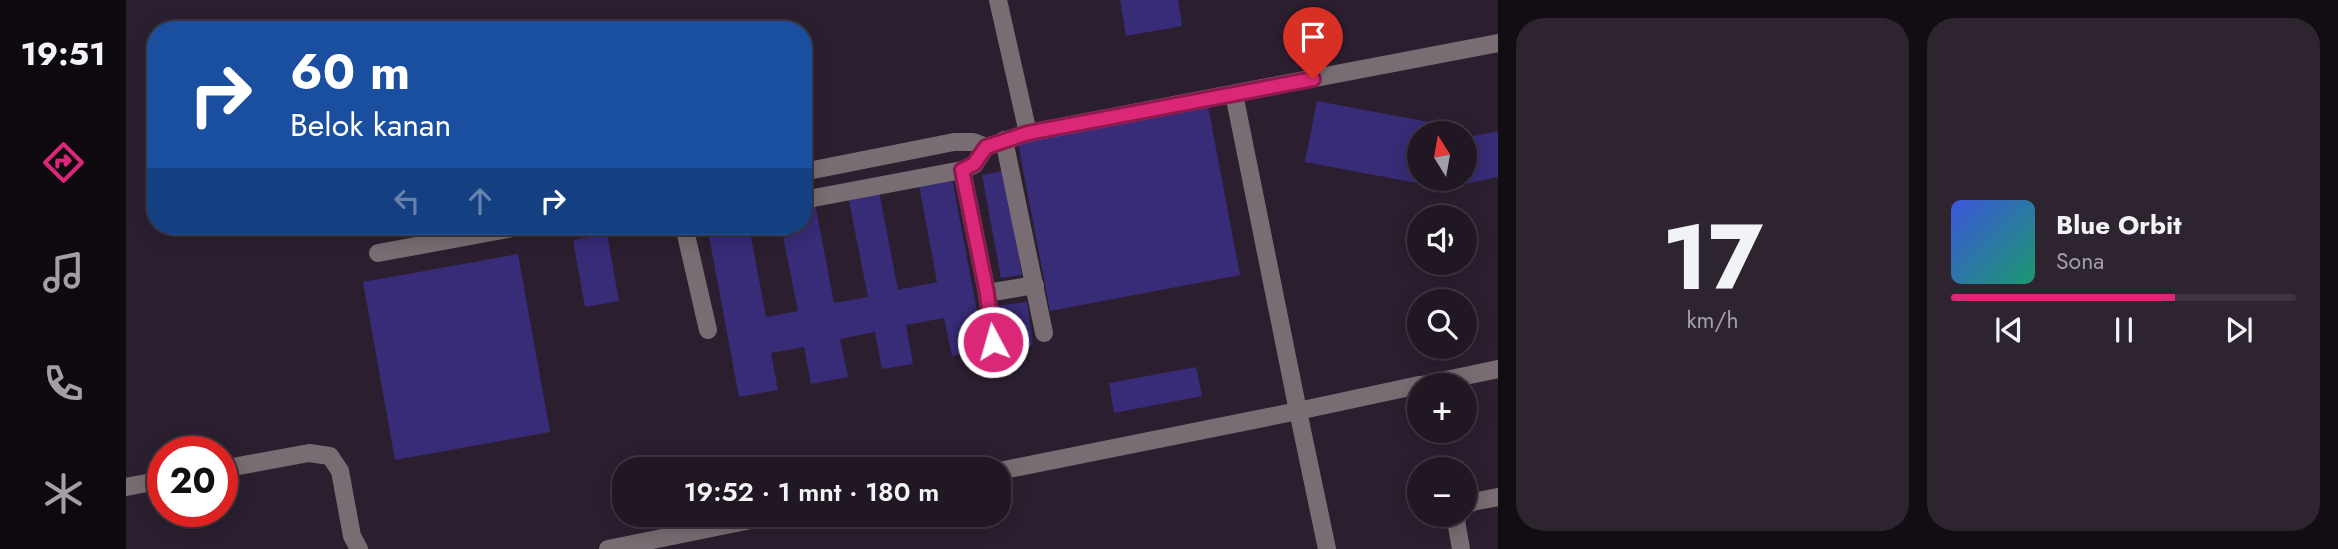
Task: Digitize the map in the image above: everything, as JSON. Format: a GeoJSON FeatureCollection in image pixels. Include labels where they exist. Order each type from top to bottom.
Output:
{"type":"FeatureCollection","features":[{"type":"Feature","properties":{"kind":"lane"},"geometry":{"type":"LineString","coordinates":[[998,0],[1028,133]]}},
{"type":"Feature","properties":{"kind":"lane"},"geometry":{"type":"LineString","coordinates":[[812,198],[962,170],[974,164],[986,147],[1028,133],[1498,43]]}},
{"type":"Feature","properties":{"kind":"lane"},"geometry":{"type":"LineString","coordinates":[[1234,94],[1327,549]]}},
{"type":"Feature","properties":{"kind":"lane"},"geometry":{"type":"LineString","coordinates":[[1004,140],[1044,333]]}},
{"type":"Feature","properties":{"kind":"lane"},"geometry":{"type":"LineString","coordinates":[[812,170],[954,142],[972,142],[986,147]]}},
{"type":"Feature","properties":{"kind":"lane"},"geometry":{"type":"LineString","coordinates":[[962,170],[987,293],[993,342]]}},
{"type":"Feature","properties":{"kind":"lane"},"geometry":{"type":"LineString","coordinates":[[377,253],[475,235]]}},
{"type":"Feature","properties":{"kind":"lane"},"geometry":{"type":"LineString","coordinates":[[686,235],[708,330]]}},
{"type":"Feature","properties":{"kind":"lane"},"geometry":{"type":"LineString","coordinates":[[987,293],[1035,285]]}},
{"type":"Feature","properties":{"kind":"lane"},"geometry":{"type":"LineString","coordinates":[[1477,373],[1498,369]]}},
{"type":"Feature","properties":{"kind":"lane"},"geometry":{"type":"LineString","coordinates":[[1011,469],[1407,388]]}},
{"type":"Feature","properties":{"kind":"lane"},"geometry":{"type":"LineString","coordinates":[[238,466],[309,453],[330,456],[341,471],[356,542]]}},
{"type":"Feature","properties":{"kind":"lane"},"geometry":{"type":"LineString","coordinates":[[126,487],[147,483]]}},
{"type":"Feature","properties":{"kind":"lane"},"geometry":{"type":"LineString","coordinates":[[1477,501],[1498,497]]}},
{"type":"Feature","properties":{"kind":"lane"},"geometry":{"type":"LineString","coordinates":[[608,549],[716,527]]}},
{"type":"Feature","properties":{"kind":"lane"},"geometry":{"type":"LineString","coordinates":[[1457,527],[1461,549]]}},
{"type":"Feature","properties":{"kind":"building"},"geometry":{"type":"Polygon","coordinates":[[[1120,0],[1178,0],[1182,26],[1126,36],[1120,0]]]}},
{"type":"Feature","properties":{"kind":"building"},"geometry":{"type":"Polygon","coordinates":[[[1317,101],[1424,121],[1407,121],[1407,181],[1305,162],[1317,101]]]}},
{"type":"Feature","properties":{"kind":"building"},"geometry":{"type":"Polygon","coordinates":[[[1208,106],[1240,275],[1050,311],[1018,143],[1208,106]]]}},
{"type":"Feature","properties":{"kind":"building"},"geometry":{"type":"Polygon","coordinates":[[[1498,131],[1498,177],[1477,181],[1477,135],[1498,131]]]}},
{"type":"Feature","properties":{"kind":"building"},"geometry":{"type":"Polygon","coordinates":[[[1003,171],[1022,275],[1001,278],[982,175],[1003,171]]]}},
{"type":"Feature","properties":{"kind":"building"},"geometry":{"type":"Polygon","coordinates":[[[952,178],[984,349],[952,356],[944,318],[906,325],[913,364],[882,369],[875,332],[840,339],[848,377],[811,384],[804,347],[771,353],[778,390],[739,397],[709,235],[751,235],[766,317],[798,311],[783,235],[812,235],[812,204],[815,203],[834,303],[868,297],[848,196],[879,191],[898,290],[937,282],[919,185],[952,178]]]}},
{"type":"Feature","properties":{"kind":"building"},"geometry":{"type":"Polygon","coordinates":[[[607,235],[619,301],[585,307],[573,240],[607,235]]]}},
{"type":"Feature","properties":{"kind":"building"},"geometry":{"type":"Polygon","coordinates":[[[518,254],[550,432],[395,460],[363,282],[518,254]]]}},
{"type":"Feature","properties":{"kind":"building"},"geometry":{"type":"Polygon","coordinates":[[[1027,302],[1033,345],[1002,350],[996,306],[1027,302]]]}},
{"type":"Feature","properties":{"kind":"building"},"geometry":{"type":"Polygon","coordinates":[[[1196,367],[1202,396],[1114,413],[1109,383],[1196,367]]]}},
{"type":"Feature","properties":{"kind":"route"},"geometry":{"type":"LineString","coordinates":[[993,342],[987,293],[962,170],[974,164],[986,147],[1028,133],[1313,79]]}}]}
